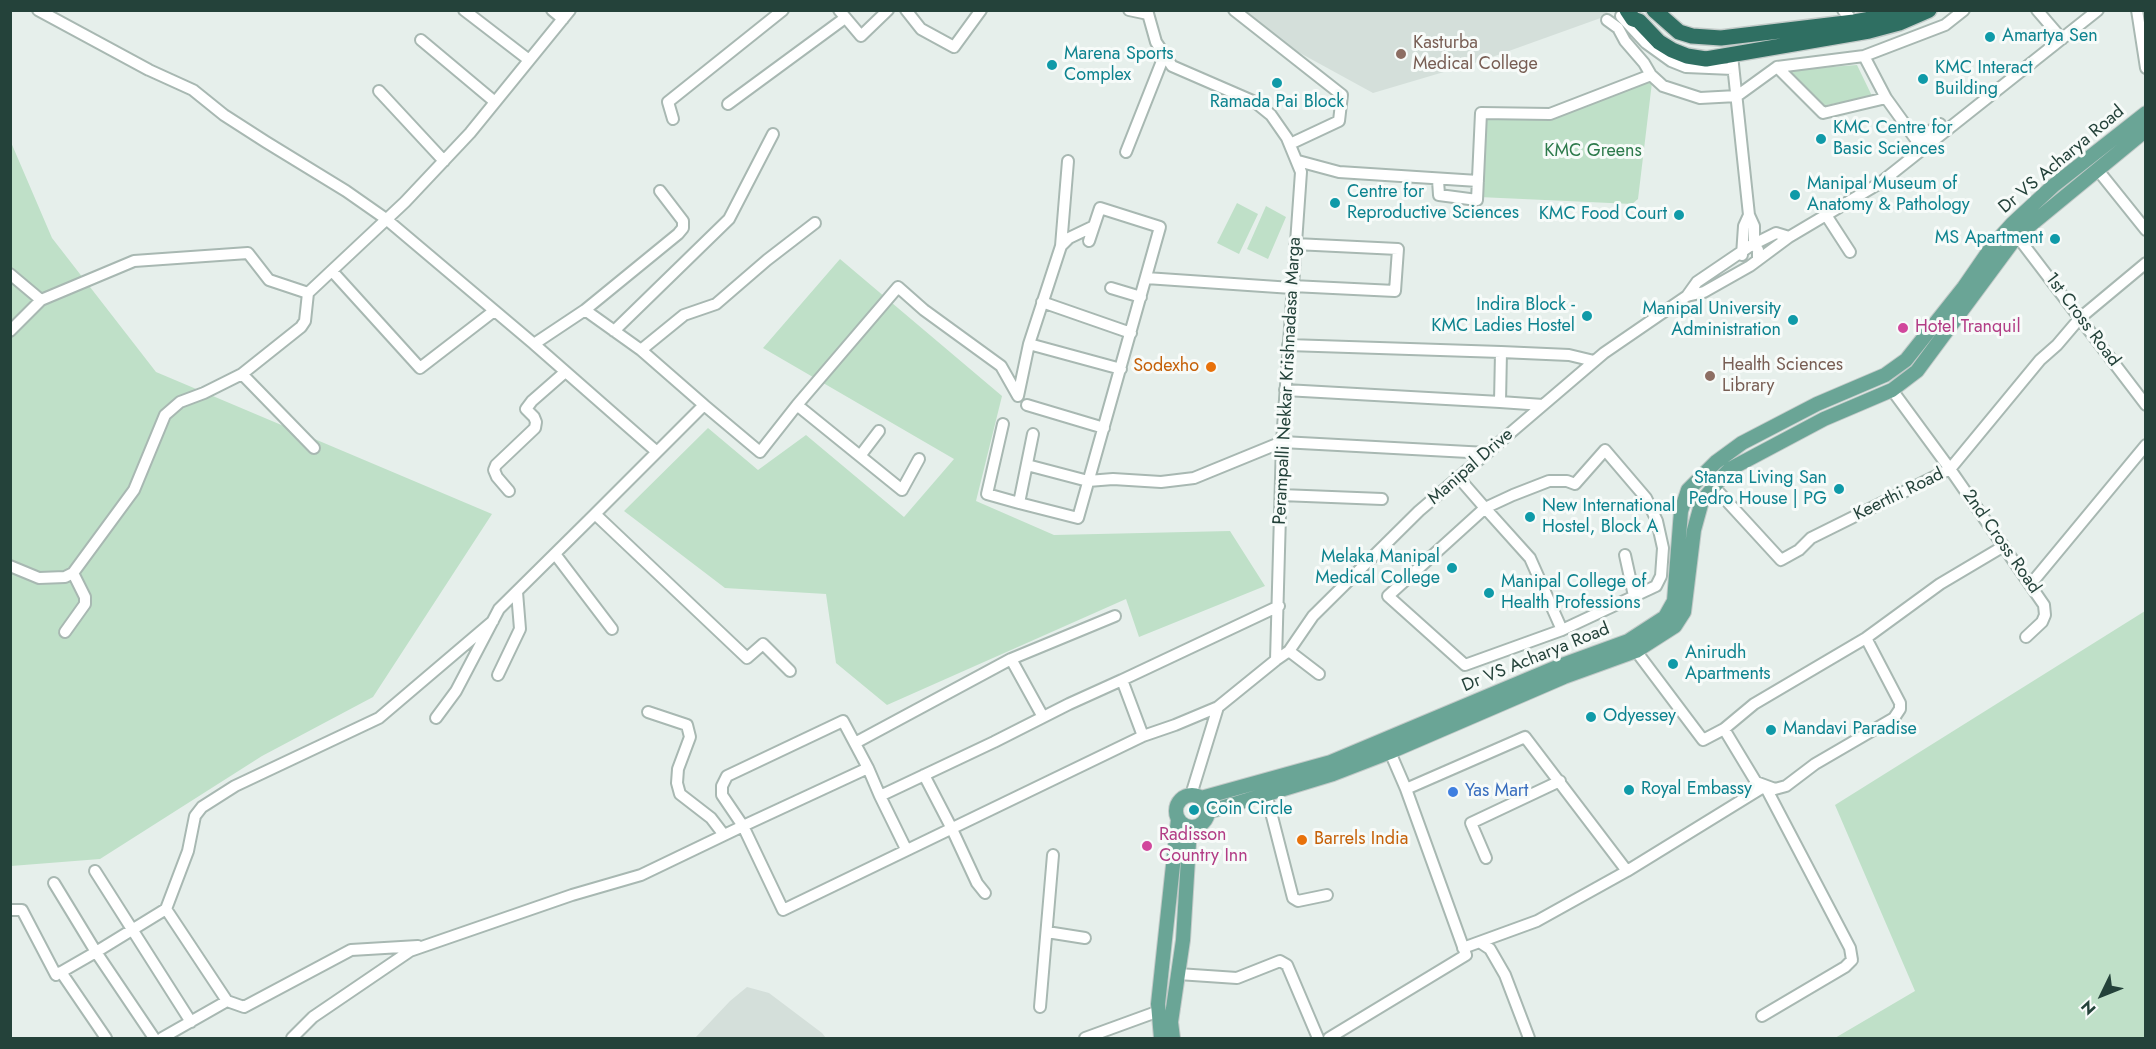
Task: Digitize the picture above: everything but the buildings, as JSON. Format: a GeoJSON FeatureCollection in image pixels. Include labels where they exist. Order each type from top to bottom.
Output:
{"type":"FeatureCollection","features":[{"type":"Feature","properties":{"kind":"highway"},"geometry":{"type":"LineString","coordinates":[[1637,14],[1679,32],[1703,38],[1721,38],[1848,16],[1882,14],[1901,10]]}},
{"type":"Feature","properties":{"kind":"highway"},"geometry":{"type":"LineString","coordinates":[[1637,14],[1659,42],[1687,56],[1732,62],[1869,31],[1899,23],[1929,10]]}},
{"type":"Feature","properties":{"kind":"main road","name":"Dr VS Acharya Road"},"geometry":{"type":"LineString","coordinates":[[1208,812],[1333,774],[1390,752],[1628,641],[1665,617],[1674,601],[1681,511],[1688,490],[1716,462],[1742,443],[1817,404],[1885,375],[1906,360],[2017,236],[2097,169],[2129,135],[2145,113]]}},
{"type":"Feature","properties":{"kind":"main road","name":"Dr VS Acharya Road"},"geometry":{"type":"LineString","coordinates":[[1196,797],[1331,762],[1563,671],[1635,651],[1675,627],[1684,612],[1694,530],[1702,501],[1730,469],[1824,419],[1892,390],[1917,371],[1970,291],[1993,245],[2012,224],[2053,186],[2129,135],[2145,130]]}},
{"type":"Feature","properties":{"kind":"main road"},"geometry":{"type":"LineString","coordinates":[[1817,404],[1824,419]]}},
{"type":"Feature","properties":{"kind":"main road"},"geometry":{"type":"LineString","coordinates":[[1161,1038],[1159,1011],[1178,819],[1176,808],[1181,799],[1196,797],[1207,807],[1207,817],[1200,825],[1185,826],[1178,819]]}},
{"type":"Feature","properties":{"kind":"main road"},"geometry":{"type":"LineString","coordinates":[[1173,1038],[1171,1022],[1184,940],[1190,827]]}},
{"type":"Feature","properties":{"kind":"street"},"geometry":{"type":"LineString","coordinates":[[38,10],[149,70],[193,90],[241,126],[346,191],[386,219],[657,452]]}},
{"type":"Feature","properties":{"kind":"street"},"geometry":{"type":"LineString","coordinates":[[464,10],[529,60]]}},
{"type":"Feature","properties":{"kind":"street"},"geometry":{"type":"LineString","coordinates":[[10,566],[39,578],[65,577],[73,573],[134,490],[165,415],[180,402],[242,374],[301,327],[305,321],[308,293],[444,161],[495,102],[566,15],[552,10]]}},
{"type":"Feature","properties":{"kind":"street"},"geometry":{"type":"LineString","coordinates":[[672,119],[668,102],[783,10]]}},
{"type":"Feature","properties":{"kind":"street"},"geometry":{"type":"LineString","coordinates":[[728,104],[842,14],[861,36],[888,10]]}},
{"type":"Feature","properties":{"kind":"street"},"geometry":{"type":"LineString","coordinates":[[906,10],[921,29],[954,46],[981,10]]}},
{"type":"Feature","properties":{"kind":"street"},"geometry":{"type":"LineString","coordinates":[[1126,152],[1164,56],[1156,42],[1148,12],[1129,10]]}},
{"type":"Feature","properties":{"kind":"street"},"geometry":{"type":"LineString","coordinates":[[1234,10],[1342,95],[1340,121],[1290,144]]}},
{"type":"Feature","properties":{"kind":"street"},"geometry":{"type":"LineString","coordinates":[[1637,14],[1607,20],[1618,28],[1651,75],[1663,86],[1701,98],[1737,96],[1777,67],[1864,56],[1945,26],[1964,10]]}},
{"type":"Feature","properties":{"kind":"street"},"geometry":{"type":"LineString","coordinates":[[2037,10],[2062,39]]}},
{"type":"Feature","properties":{"kind":"street"},"geometry":{"type":"LineString","coordinates":[[1687,296],[1704,292],[1754,263],[1790,237],[1880,183],[2098,10]]}},
{"type":"Feature","properties":{"kind":"street"},"geometry":{"type":"LineString","coordinates":[[2138,10],[2145,68]]}},
{"type":"Feature","properties":{"kind":"street"},"geometry":{"type":"LineString","coordinates":[[421,40],[495,102]]}},
{"type":"Feature","properties":{"kind":"street","name":"Perampalli Nekkar Krishnadasa Marga"},"geometry":{"type":"LineString","coordinates":[[1164,56],[1172,66],[1255,102],[1271,115],[1290,144],[1301,172],[1282,442],[1276,660]]}},
{"type":"Feature","properties":{"kind":"street"},"geometry":{"type":"LineString","coordinates":[[1864,56],[1886,98],[1917,141],[1940,124]]}},
{"type":"Feature","properties":{"kind":"street"},"geometry":{"type":"LineString","coordinates":[[1732,62],[1749,215],[1754,226],[1754,244],[1758,250],[1754,263]]}},
{"type":"Feature","properties":{"kind":"street"},"geometry":{"type":"LineString","coordinates":[[1777,67],[1823,112],[1886,98]]}},
{"type":"Feature","properties":{"kind":"street"},"geometry":{"type":"LineString","coordinates":[[1438,180],[1440,195],[1477,201],[1482,113],[1550,114],[1651,75]]}},
{"type":"Feature","properties":{"kind":"street"},"geometry":{"type":"LineString","coordinates":[[379,91],[444,161]]}},
{"type":"Feature","properties":{"kind":"street"},"geometry":{"type":"LineString","coordinates":[[614,331],[729,219],[773,134]]}},
{"type":"Feature","properties":{"kind":"street"},"geometry":{"type":"LineString","coordinates":[[585,310],[640,350],[760,452],[898,287],[924,310],[1001,366],[1018,396],[1029,344],[1061,246],[1068,161]]}},
{"type":"Feature","properties":{"kind":"street"},"geometry":{"type":"LineString","coordinates":[[1298,161],[1339,172],[1478,181]]}},
{"type":"Feature","properties":{"kind":"street"},"geometry":{"type":"LineString","coordinates":[[2097,169],[2145,230]]}},
{"type":"Feature","properties":{"kind":"street"},"geometry":{"type":"LineString","coordinates":[[534,344],[585,310],[678,234],[683,221],[660,191]]}},
{"type":"Feature","properties":{"kind":"street"},"geometry":{"type":"LineString","coordinates":[[1003,424],[987,494],[1077,518],[1161,227],[1100,207],[1089,241]]}},
{"type":"Feature","properties":{"kind":"street"},"geometry":{"type":"LineString","coordinates":[[1749,215],[1744,226],[1743,262],[1754,263]]}},
{"type":"Feature","properties":{"kind":"street"},"geometry":{"type":"LineString","coordinates":[[1826,215],[1850,252]]}},
{"type":"Feature","properties":{"kind":"street"},"geometry":{"type":"LineString","coordinates":[[640,350],[684,315],[716,304],[767,260],[815,224]]}},
{"type":"Feature","properties":{"kind":"street"},"geometry":{"type":"LineString","coordinates":[[1061,246],[1069,238],[1092,227]]}},
{"type":"Feature","properties":{"kind":"street"},"geometry":{"type":"LineString","coordinates":[[1687,296],[1697,282],[1754,244],[1776,233],[1790,237]]}},
{"type":"Feature","properties":{"kind":"street","name":"1st Cross Road"},"geometry":{"type":"LineString","coordinates":[[2017,236],[2145,405]]}},
{"type":"Feature","properties":{"kind":"street"},"geometry":{"type":"LineString","coordinates":[[1146,278],[1395,291],[1398,249],[1295,244]]}},
{"type":"Feature","properties":{"kind":"street"},"geometry":{"type":"LineString","coordinates":[[10,331],[41,300],[134,261],[248,253],[269,280],[308,293]]}},
{"type":"Feature","properties":{"kind":"street","name":"Keerthi Road"},"geometry":{"type":"LineString","coordinates":[[1714,487],[1781,560],[1799,550],[1811,538],[1950,470],[2040,360],[2057,345],[2080,318],[2145,263]]}},
{"type":"Feature","properties":{"kind":"street"},"geometry":{"type":"LineString","coordinates":[[332,271],[420,368],[494,311]]}},
{"type":"Feature","properties":{"kind":"street"},"geometry":{"type":"LineString","coordinates":[[10,274],[41,300]]}},
{"type":"Feature","properties":{"kind":"street"},"geometry":{"type":"LineString","coordinates":[[1112,288],[1141,297]]}},
{"type":"Feature","properties":{"kind":"street","name":"Manipal Drive"},"geometry":{"type":"LineString","coordinates":[[1276,660],[1289,651],[1313,615],[1419,511],[1594,362],[1687,296]]}},
{"type":"Feature","properties":{"kind":"street"},"geometry":{"type":"LineString","coordinates":[[1042,302],[1131,333]]}},
{"type":"Feature","properties":{"kind":"street"},"geometry":{"type":"LineString","coordinates":[[1029,344],[1121,369]]}},
{"type":"Feature","properties":{"kind":"street"},"geometry":{"type":"LineString","coordinates":[[1288,345],[1569,355],[1594,362]]}},
{"type":"Feature","properties":{"kind":"street"},"geometry":{"type":"LineString","coordinates":[[1500,402],[1501,352]]}},
{"type":"Feature","properties":{"kind":"street"},"geometry":{"type":"LineString","coordinates":[[509,491],[497,477],[494,470],[496,465],[535,428],[534,417],[526,408],[564,373]]}},
{"type":"Feature","properties":{"kind":"street"},"geometry":{"type":"LineString","coordinates":[[242,374],[314,448]]}},
{"type":"Feature","properties":{"kind":"street"},"geometry":{"type":"LineString","coordinates":[[1285,390],[1543,405]]}},
{"type":"Feature","properties":{"kind":"street","name":"2nd Cross Road"},"geometry":{"type":"LineString","coordinates":[[1892,390],[2044,605],[2045,615],[2042,622],[2026,637]]}},
{"type":"Feature","properties":{"kind":"street"},"geometry":{"type":"LineString","coordinates":[[436,718],[456,690],[499,609],[704,405]]}},
{"type":"Feature","properties":{"kind":"street"},"geometry":{"type":"LineString","coordinates":[[797,405],[902,490],[919,459]]}},
{"type":"Feature","properties":{"kind":"street"},"geometry":{"type":"LineString","coordinates":[[1027,405],[1104,428]]}},
{"type":"Feature","properties":{"kind":"street"},"geometry":{"type":"LineString","coordinates":[[860,456],[879,432]]}},
{"type":"Feature","properties":{"kind":"street"},"geometry":{"type":"LineString","coordinates":[[1019,503],[1033,434]]}},
{"type":"Feature","properties":{"kind":"street"},"geometry":{"type":"LineString","coordinates":[[1027,465],[1088,481],[1113,479],[1161,482],[1194,478],[1282,442],[1487,453]]}},
{"type":"Feature","properties":{"kind":"street"},"geometry":{"type":"LineString","coordinates":[[2030,585],[2145,445]]}},
{"type":"Feature","properties":{"kind":"street"},"geometry":{"type":"LineString","coordinates":[[1605,450],[1646,498],[1657,521],[1663,548],[1661,576],[1656,586],[1634,596],[1562,630],[1465,665],[1388,596],[1485,508],[1549,482],[1567,481],[1575,484],[1605,450]]}},
{"type":"Feature","properties":{"kind":"street"},"geometry":{"type":"LineString","coordinates":[[1458,477],[1530,558],[1562,630]]}},
{"type":"Feature","properties":{"kind":"street"},"geometry":{"type":"LineString","coordinates":[[1281,495],[1382,499]]}},
{"type":"Feature","properties":{"kind":"street"},"geometry":{"type":"LineString","coordinates":[[595,514],[747,658],[763,644],[790,671]]}},
{"type":"Feature","properties":{"kind":"street"},"geometry":{"type":"LineString","coordinates":[[1635,651],[1703,740],[1724,729],[1754,704],[1866,638],[1940,584],[2004,546]]}},
{"type":"Feature","properties":{"kind":"street"},"geometry":{"type":"LineString","coordinates":[[555,554],[612,629]]}},
{"type":"Feature","properties":{"kind":"street"},"geometry":{"type":"LineString","coordinates":[[1625,555],[1634,596]]}},
{"type":"Feature","properties":{"kind":"street"},"geometry":{"type":"LineString","coordinates":[[65,632],[85,604],[86,597],[73,573]]}},
{"type":"Feature","properties":{"kind":"street"},"geometry":{"type":"LineString","coordinates":[[498,675],[520,629],[517,592]]}},
{"type":"Feature","properties":{"kind":"street"},"geometry":{"type":"LineString","coordinates":[[880,796],[1279,606]]}},
{"type":"Feature","properties":{"kind":"street"},"geometry":{"type":"LineString","coordinates":[[855,743],[1011,659],[1115,616]]}},
{"type":"Feature","properties":{"kind":"street"},"geometry":{"type":"LineString","coordinates":[[10,910],[22,910],[56,975],[96,952],[166,909],[188,851],[195,816],[201,807],[235,786],[379,718],[493,621]]}},
{"type":"Feature","properties":{"kind":"street"},"geometry":{"type":"LineString","coordinates":[[1724,729],[1756,782],[1775,789],[1785,786],[1815,764],[1898,714],[1900,703],[1866,638]]}},
{"type":"Feature","properties":{"kind":"street"},"geometry":{"type":"LineString","coordinates":[[1289,651],[1319,675]]}},
{"type":"Feature","properties":{"kind":"street"},"geometry":{"type":"LineString","coordinates":[[1011,659],[1043,717]]}},
{"type":"Feature","properties":{"kind":"street"},"geometry":{"type":"LineString","coordinates":[[906,849],[843,721],[728,776],[722,786],[722,795],[743,826],[783,909],[906,849],[951,826],[1143,736],[1218,707],[1276,660]]}},
{"type":"Feature","properties":{"kind":"street"},"geometry":{"type":"LineString","coordinates":[[1122,680],[1143,736]]}},
{"type":"Feature","properties":{"kind":"street"},"geometry":{"type":"LineString","coordinates":[[1196,797],[1218,707]]}},
{"type":"Feature","properties":{"kind":"street"},"geometry":{"type":"LineString","coordinates":[[648,712],[687,725],[690,737],[678,769],[677,783],[680,794],[711,818],[724,835]]}},
{"type":"Feature","properties":{"kind":"street"},"geometry":{"type":"LineString","coordinates":[[1406,789],[1526,736],[1627,870]]}},
{"type":"Feature","properties":{"kind":"street"},"geometry":{"type":"LineString","coordinates":[[1329,1038],[1466,955],[1406,789],[1390,752]]}},
{"type":"Feature","properties":{"kind":"street"},"geometry":{"type":"LineString","coordinates":[[1196,797],[1202,759]]}},
{"type":"Feature","properties":{"kind":"street"},"geometry":{"type":"LineString","coordinates":[[292,1038],[313,1017],[410,951],[572,895],[641,875],[868,768]]}},
{"type":"Feature","properties":{"kind":"street"},"geometry":{"type":"LineString","coordinates":[[924,775],[977,883],[985,893]]}},
{"type":"Feature","properties":{"kind":"street"},"geometry":{"type":"LineString","coordinates":[[1486,858],[1472,823],[1560,781]]}},
{"type":"Feature","properties":{"kind":"street"},"geometry":{"type":"LineString","coordinates":[[1463,948],[1537,921],[1710,822],[1765,786]]}},
{"type":"Feature","properties":{"kind":"street"},"geometry":{"type":"LineString","coordinates":[[1762,1016],[1845,967],[1851,960],[1851,948],[1765,786]]}},
{"type":"Feature","properties":{"kind":"street"},"geometry":{"type":"LineString","coordinates":[[1266,793],[1293,898],[1298,901],[1327,895]]}},
{"type":"Feature","properties":{"kind":"street"},"geometry":{"type":"LineString","coordinates":[[1040,1007],[1053,855]]}},
{"type":"Feature","properties":{"kind":"street"},"geometry":{"type":"LineString","coordinates":[[95,871],[191,1022]]}},
{"type":"Feature","properties":{"kind":"street"},"geometry":{"type":"LineString","coordinates":[[54,883],[96,952],[154,1038]]}},
{"type":"Feature","properties":{"kind":"street"},"geometry":{"type":"LineString","coordinates":[[166,909],[227,1000],[244,1007],[351,950],[427,945]]}},
{"type":"Feature","properties":{"kind":"street"},"geometry":{"type":"LineString","coordinates":[[1047,932],[1085,938]]}},
{"type":"Feature","properties":{"kind":"street"},"geometry":{"type":"LineString","coordinates":[[1481,943],[1490,949],[1505,975],[1527,1038]]}},
{"type":"Feature","properties":{"kind":"street"},"geometry":{"type":"LineString","coordinates":[[1179,974],[1237,978],[1280,961],[1287,965],[1318,1038]]}},
{"type":"Feature","properties":{"kind":"street"},"geometry":{"type":"LineString","coordinates":[[61,972],[106,1038]]}},
{"type":"Feature","properties":{"kind":"street"},"geometry":{"type":"LineString","coordinates":[[162,1038],[227,1000]]}},
{"type":"Feature","properties":{"kind":"street"},"geometry":{"type":"LineString","coordinates":[[1085,1038],[1159,1011]]}},
{"type":"Feature","properties":{"kind":"shaded area","name":"Kasturba Medical College"},"geometry":{"type":"Polygon","coordinates":[[[1606,10],[1609,15],[1481,61],[1373,93],[1289,47],[1243,11],[1606,10]]]}},
{"type":"Feature","properties":{"kind":"shaded area"},"geometry":{"type":"Polygon","coordinates":[[[747,987],[769,993],[826,1038],[695,1038],[730,1001],[747,987]]]}},
{"type":"Feature","properties":{"kind":"green space"},"geometry":{"type":"Polygon","coordinates":[[[1857,65],[1872,96],[1822,106],[1789,70],[1857,65]]]}},
{"type":"Feature","properties":{"kind":"green space","name":"KMC Greens"},"geometry":{"type":"Polygon","coordinates":[[[1653,74],[1638,199],[1632,204],[1479,197],[1483,114],[1549,115],[1653,74]]]}},
{"type":"Feature","properties":{"kind":"green space"},"geometry":{"type":"Polygon","coordinates":[[[10,140],[52,238],[156,372],[492,514],[373,697],[262,756],[100,859],[11,866],[10,140]]]}},
{"type":"Feature","properties":{"kind":"green space"},"geometry":{"type":"Polygon","coordinates":[[[1237,203],[1258,214],[1239,254],[1217,243],[1237,203]]]}},
{"type":"Feature","properties":{"kind":"green space"},"geometry":{"type":"Polygon","coordinates":[[[1266,206],[1286,217],[1268,259],[1247,249],[1266,206]]]}},
{"type":"Feature","properties":{"kind":"green space"},"geometry":{"type":"Polygon","coordinates":[[[840,259],[1002,396],[976,501],[1054,535],[1230,531],[1265,586],[1139,637],[1126,599],[887,705],[836,663],[826,594],[725,588],[624,511],[708,428],[758,470],[806,435],[904,517],[954,459],[763,348],[840,259]]]}},
{"type":"Feature","properties":{"kind":"green space"},"geometry":{"type":"Polygon","coordinates":[[[2145,611],[2145,1038],[1835,1038],[1915,991],[1835,805],[2145,611]]]}},
{"type":"Feature","properties":{"kind":"place","name":"Amartya Sen"},"geometry":{"type":"Point","coordinates":[1990,37]}},
{"type":"Feature","properties":{"kind":"place","name":"Kasturba Medical College"},"geometry":{"type":"Point","coordinates":[1401,54]}},
{"type":"Feature","properties":{"kind":"place","name":"Marena Sports Complex"},"geometry":{"type":"Point","coordinates":[1052,65]}},
{"type":"Feature","properties":{"kind":"place","name":"KMC Interact Building"},"geometry":{"type":"Point","coordinates":[1923,79]}},
{"type":"Feature","properties":{"kind":"place","name":"Ramada Pai Block"},"geometry":{"type":"Point","coordinates":[1277,83]}},
{"type":"Feature","properties":{"kind":"place","name":"KMC Centre for Basic Sciences"},"geometry":{"type":"Point","coordinates":[1821,139]}},
{"type":"Feature","properties":{"kind":"place","name":"Manipal Museum of Anatomy & Pathology"},"geometry":{"type":"Point","coordinates":[1795,195]}},
{"type":"Feature","properties":{"kind":"place","name":"Centre for Reproductive Sciences"},"geometry":{"type":"Point","coordinates":[1335,203]}},
{"type":"Feature","properties":{"kind":"place","name":"KMC Food Court"},"geometry":{"type":"Point","coordinates":[1679,215]}},
{"type":"Feature","properties":{"kind":"place","name":"MS Apartment"},"geometry":{"type":"Point","coordinates":[2055,239]}},
{"type":"Feature","properties":{"kind":"place","name":"Indira Block - KMC Ladies Hostel"},"geometry":{"type":"Point","coordinates":[1587,316]}},
{"type":"Feature","properties":{"kind":"place","name":"Manipal University Administration"},"geometry":{"type":"Point","coordinates":[1793,320]}},
{"type":"Feature","properties":{"kind":"place","name":"Hotel Tranquil"},"geometry":{"type":"Point","coordinates":[1903,328]}},
{"type":"Feature","properties":{"kind":"place","name":"Sodexho"},"geometry":{"type":"Point","coordinates":[1211,367]}},
{"type":"Feature","properties":{"kind":"place","name":"Health Sciences Library"},"geometry":{"type":"Point","coordinates":[1710,376]}},
{"type":"Feature","properties":{"kind":"place","name":"Stanza Living San Pedro House | PG"},"geometry":{"type":"Point","coordinates":[1839,489]}},
{"type":"Feature","properties":{"kind":"place","name":"New International Hostel, Block A"},"geometry":{"type":"Point","coordinates":[1530,517]}},
{"type":"Feature","properties":{"kind":"place","name":"Melaka Manipal Medical College"},"geometry":{"type":"Point","coordinates":[1452,568]}},
{"type":"Feature","properties":{"kind":"place","name":"Manipal College of Health Professions"},"geometry":{"type":"Point","coordinates":[1489,593]}},
{"type":"Feature","properties":{"kind":"place","name":"Anirudh Apartments"},"geometry":{"type":"Point","coordinates":[1673,664]}},
{"type":"Feature","properties":{"kind":"place","name":"Odyessey"},"geometry":{"type":"Point","coordinates":[1591,717]}},
{"type":"Feature","properties":{"kind":"place","name":"Mandavi Paradise"},"geometry":{"type":"Point","coordinates":[1771,730]}},
{"type":"Feature","properties":{"kind":"place","name":"Royal Embassy"},"geometry":{"type":"Point","coordinates":[1629,790]}},
{"type":"Feature","properties":{"kind":"place","name":"Yas Mart"},"geometry":{"type":"Point","coordinates":[1453,792]}},
{"type":"Feature","properties":{"kind":"place","name":"Coin Circle"},"geometry":{"type":"Point","coordinates":[1194,810]}},
{"type":"Feature","properties":{"kind":"place","name":"Barrels India"},"geometry":{"type":"Point","coordinates":[1302,840]}},
{"type":"Feature","properties":{"kind":"place","name":"Radisson Country Inn"},"geometry":{"type":"Point","coordinates":[1147,846]}}]}
